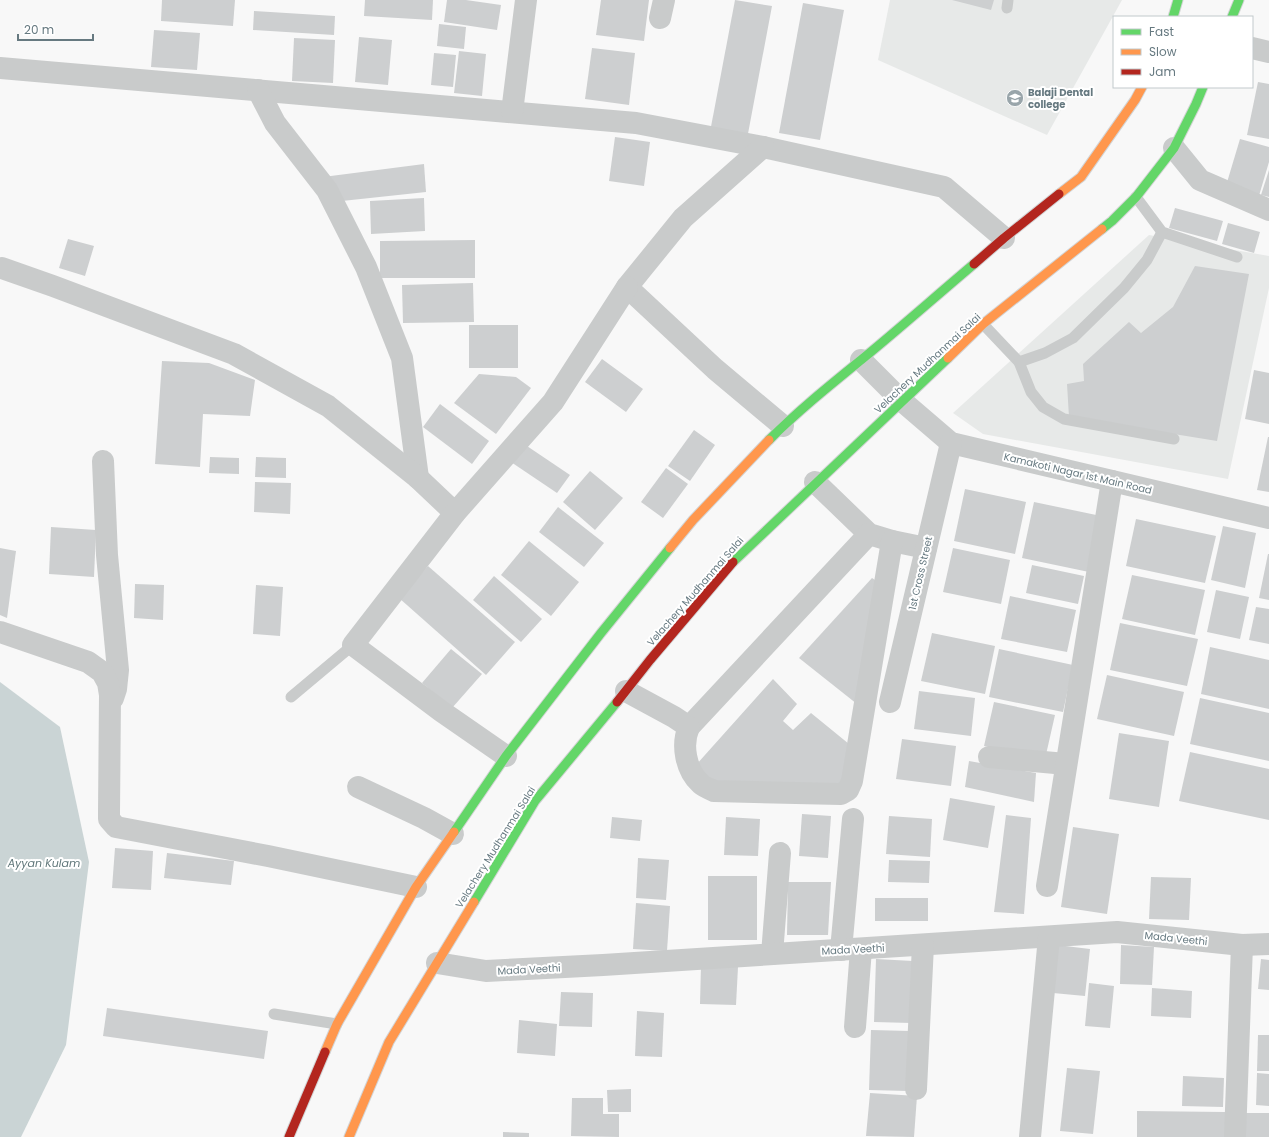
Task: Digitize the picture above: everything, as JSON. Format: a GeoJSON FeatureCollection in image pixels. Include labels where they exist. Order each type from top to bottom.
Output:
{"type":"FeatureCollection","features":[{"type":"Feature","properties":{"kind":"main road"},"geometry":{"type":"LineString","coordinates":[[1172,16],[1178,0]]}},
{"type":"Feature","properties":{"kind":"main road"},"geometry":{"type":"LineString","coordinates":[[1232,16],[1239,0]]}},
{"type":"Feature","properties":{"kind":"main road"},"geometry":{"type":"LineString","coordinates":[[289,1137],[338,1024],[416,887],[506,756],[601,633],[693,520],[783,426],[829,384],[861,360],[1004,238],[1080,176],[1135,100],[1141,88]]}},
{"type":"Feature","properties":{"kind":"main road","name":"Velachery Mudhanmai Salai"},"geometry":{"type":"LineString","coordinates":[[349,1137],[389,1042],[535,801],[650,660],[737,557],[983,324],[1112,221],[1136,197],[1174,148],[1203,88]]}},
{"type":"Feature","properties":{"kind":"street"},"geometry":{"type":"LineString","coordinates":[[512,112],[526,0]]}},
{"type":"Feature","properties":{"kind":"street"},"geometry":{"type":"LineString","coordinates":[[1253,48],[1269,52]]}},
{"type":"Feature","properties":{"kind":"street"},"geometry":{"type":"LineString","coordinates":[[0,68],[636,123],[764,147],[944,187],[1004,238]]}},
{"type":"Feature","properties":{"kind":"street"},"geometry":{"type":"LineString","coordinates":[[258,90],[275,123],[327,190],[366,267],[402,358],[418,478]]}},
{"type":"Feature","properties":{"kind":"street"},"geometry":{"type":"LineString","coordinates":[[506,756],[441,711],[353,645],[455,513],[552,402],[627,287],[683,218],[764,147]]}},
{"type":"Feature","properties":{"kind":"street"},"geometry":{"type":"LineString","coordinates":[[1174,148],[1200,180],[1269,210]]}},
{"type":"Feature","properties":{"kind":"street"},"geometry":{"type":"LineString","coordinates":[[2,268],[234,354],[328,406],[418,478],[455,513]]}},
{"type":"Feature","properties":{"kind":"street"},"geometry":{"type":"LineString","coordinates":[[627,287],[715,369],[783,426]]}},
{"type":"Feature","properties":{"kind":"street","name":"Kamakoti Nagar 1st Main Road"},"geometry":{"type":"LineString","coordinates":[[861,360],[902,401],[951,443],[1269,518]]}},
{"type":"Feature","properties":{"kind":"street","name":"1st Cross Street"},"geometry":{"type":"LineString","coordinates":[[890,702],[951,443]]}},
{"type":"Feature","properties":{"kind":"street"},"geometry":{"type":"LineString","coordinates":[[103,461],[106,555],[118,670],[116,689],[110,706]]}},
{"type":"Feature","properties":{"kind":"street"},"geometry":{"type":"LineString","coordinates":[[1047,886],[1112,481]]}},
{"type":"Feature","properties":{"kind":"street"},"geometry":{"type":"LineString","coordinates":[[815,482],[869,534],[892,541],[926,548]]}},
{"type":"Feature","properties":{"kind":"street"},"geometry":{"type":"LineString","coordinates":[[869,534],[689,727],[685,735],[684,748],[693,776],[701,785],[714,791],[841,794],[848,790],[852,781],[892,541]]}},
{"type":"Feature","properties":{"kind":"street"},"geometry":{"type":"LineString","coordinates":[[0,632],[88,662],[102,672],[108,683],[110,695],[109,819],[116,827],[268,856],[416,887]]}},
{"type":"Feature","properties":{"kind":"street"},"geometry":{"type":"LineString","coordinates":[[626,691],[674,716],[689,727]]}},
{"type":"Feature","properties":{"kind":"street"},"geometry":{"type":"LineString","coordinates":[[989,757],[1066,764]]}},
{"type":"Feature","properties":{"kind":"street"},"geometry":{"type":"LineString","coordinates":[[358,787],[424,818],[453,834]]}},
{"type":"Feature","properties":{"kind":"street"},"geometry":{"type":"LineString","coordinates":[[853,819],[851,950],[855,1027]]}},
{"type":"Feature","properties":{"kind":"street"},"geometry":{"type":"LineString","coordinates":[[772,954],[780,853]]}},
{"type":"Feature","properties":{"kind":"street","name":"Mada Veethi"},"geometry":{"type":"LineString","coordinates":[[437,963],[486,971],[851,950],[1117,932],[1242,945],[1269,944]]}},
{"type":"Feature","properties":{"kind":"street"},"geometry":{"type":"LineString","coordinates":[[1030,1137],[1049,937]]}},
{"type":"Feature","properties":{"kind":"street"},"geometry":{"type":"LineString","coordinates":[[916,1089],[923,945]]}},
{"type":"Feature","properties":{"kind":"street"},"geometry":{"type":"LineString","coordinates":[[1235,1137],[1242,945]]}},
{"type":"Feature","properties":{"kind":"lane"},"geometry":{"type":"LineString","coordinates":[[1136,197],[1162,232],[1237,257]]}},
{"type":"Feature","properties":{"kind":"lane"},"geometry":{"type":"LineString","coordinates":[[1018,362],[1045,352],[1073,338],[1124,288],[1147,260],[1162,232]]}},
{"type":"Feature","properties":{"kind":"lane"},"geometry":{"type":"LineString","coordinates":[[983,324],[1018,362],[1031,392],[1043,407],[1064,420],[1174,439]]}},
{"type":"Feature","properties":{"kind":"lane"},"geometry":{"type":"LineString","coordinates":[[291,697],[353,645]]}},
{"type":"Feature","properties":{"kind":"lane"},"geometry":{"type":"LineString","coordinates":[[274,1014],[338,1024]]}},
{"type":"Feature","properties":{"kind":"shaded area","name":"Balaji Dental college"},"geometry":{"type":"Polygon","coordinates":[[[890,0],[1122,0],[1047,135],[878,60],[890,0]]]}},
{"type":"Feature","properties":{"kind":"shaded area"},"geometry":{"type":"Polygon","coordinates":[[[1149,235],[1269,256],[1269,288],[1228,479],[983,434],[953,413],[1149,235]]]}},
{"type":"Feature","properties":{"kind":"water","name":"Ayyan Kulam"},"geometry":{"type":"Polygon","coordinates":[[[0,682],[60,727],[89,862],[66,1045],[21,1137],[0,1137],[0,682]]]}},
{"type":"Feature","properties":{"kind":"building"},"geometry":{"type":"Polygon","coordinates":[[[162,0],[235,0],[233,26],[161,21],[162,0]]]}},
{"type":"Feature","properties":{"kind":"building"},"geometry":{"type":"Polygon","coordinates":[[[365,0],[433,0],[432,20],[364,16],[365,0]]]}},
{"type":"Feature","properties":{"kind":"building"},"geometry":{"type":"Polygon","coordinates":[[[447,0],[466,0],[501,5],[497,30],[444,22],[447,0]]]}},
{"type":"Feature","properties":{"kind":"building"},"geometry":{"type":"Polygon","coordinates":[[[601,0],[649,0],[644,41],[596,35],[601,0]]]}},
{"type":"Feature","properties":{"kind":"building"},"geometry":{"type":"Polygon","coordinates":[[[735,0],[772,6],[747,139],[710,132],[735,0]]]}},
{"type":"Feature","properties":{"kind":"building"},"geometry":{"type":"Polygon","coordinates":[[[952,0],[994,0],[991,10],[952,0]]]}},
{"type":"Feature","properties":{"kind":"building"},"geometry":{"type":"Polygon","coordinates":[[[803,3],[844,10],[820,140],[779,133],[803,3]]]}},
{"type":"Feature","properties":{"kind":"building"},"geometry":{"type":"Polygon","coordinates":[[[254,11],[335,16],[334,35],[253,30],[254,11]]]}},
{"type":"Feature","properties":{"kind":"building"},"geometry":{"type":"Polygon","coordinates":[[[439,24],[466,27],[464,49],[437,46],[439,24]]]}},
{"type":"Feature","properties":{"kind":"building"},"geometry":{"type":"Polygon","coordinates":[[[154,30],[200,33],[197,70],[151,67],[154,30]]]}},
{"type":"Feature","properties":{"kind":"building"},"geometry":{"type":"Polygon","coordinates":[[[359,37],[392,40],[388,85],[355,82],[359,37]]]}},
{"type":"Feature","properties":{"kind":"building"},"geometry":{"type":"Polygon","coordinates":[[[294,38],[335,40],[333,83],[292,81],[294,38]]]}},
{"type":"Feature","properties":{"kind":"building"},"geometry":{"type":"Polygon","coordinates":[[[592,48],[635,53],[629,105],[585,99],[592,48]]]}},
{"type":"Feature","properties":{"kind":"building"},"geometry":{"type":"Polygon","coordinates":[[[459,51],[486,54],[482,96],[454,93],[459,51]]]}},
{"type":"Feature","properties":{"kind":"building"},"geometry":{"type":"Polygon","coordinates":[[[434,53],[456,55],[453,87],[431,85],[434,53]]]}},
{"type":"Feature","properties":{"kind":"building"},"geometry":{"type":"Polygon","coordinates":[[[1258,82],[1269,84],[1269,139],[1247,135],[1258,82]]]}},
{"type":"Feature","properties":{"kind":"building"},"geometry":{"type":"Polygon","coordinates":[[[615,137],[650,142],[644,186],[609,181],[615,137]]]}},
{"type":"Feature","properties":{"kind":"building"},"geometry":{"type":"Polygon","coordinates":[[[1240,139],[1269,147],[1269,162],[1258,199],[1225,189],[1240,139]]]}},
{"type":"Feature","properties":{"kind":"building"},"geometry":{"type":"Polygon","coordinates":[[[424,164],[426,192],[342,201],[323,177],[424,164]]]}},
{"type":"Feature","properties":{"kind":"building"},"geometry":{"type":"Polygon","coordinates":[[[1269,170],[1269,197],[1261,195],[1269,170]]]}},
{"type":"Feature","properties":{"kind":"building"},"geometry":{"type":"Polygon","coordinates":[[[424,198],[425,231],[371,234],[370,201],[424,198]]]}},
{"type":"Feature","properties":{"kind":"building"},"geometry":{"type":"Polygon","coordinates":[[[1175,208],[1223,221],[1217,241],[1169,228],[1175,208]]]}},
{"type":"Feature","properties":{"kind":"building"},"geometry":{"type":"Polygon","coordinates":[[[1228,223],[1260,232],[1254,253],[1222,244],[1228,223]]]}},
{"type":"Feature","properties":{"kind":"building"},"geometry":{"type":"Polygon","coordinates":[[[68,239],[94,246],[85,276],[59,268],[68,239]]]}},
{"type":"Feature","properties":{"kind":"building"},"geometry":{"type":"Polygon","coordinates":[[[475,240],[475,278],[380,278],[380,241],[475,240]]]}},
{"type":"Feature","properties":{"kind":"building"},"geometry":{"type":"Polygon","coordinates":[[[1195,266],[1249,274],[1217,441],[1069,417],[1067,384],[1084,381],[1083,364],[1129,322],[1141,333],[1173,307],[1195,266]]]}},
{"type":"Feature","properties":{"kind":"building"},"geometry":{"type":"Polygon","coordinates":[[[473,283],[474,322],[403,323],[402,285],[473,283]]]}},
{"type":"Feature","properties":{"kind":"building"},"geometry":{"type":"Polygon","coordinates":[[[469,325],[518,325],[518,368],[469,368],[469,325]]]}},
{"type":"Feature","properties":{"kind":"building"},"geometry":{"type":"Polygon","coordinates":[[[602,359],[643,389],[626,412],[585,382],[602,359]]]}},
{"type":"Feature","properties":{"kind":"building"},"geometry":{"type":"Polygon","coordinates":[[[162,361],[209,363],[255,380],[250,416],[203,414],[200,467],[155,464],[162,361]]]}},
{"type":"Feature","properties":{"kind":"building"},"geometry":{"type":"Polygon","coordinates":[[[1254,370],[1269,373],[1269,424],[1245,419],[1254,370]]]}},
{"type":"Feature","properties":{"kind":"building"},"geometry":{"type":"Polygon","coordinates":[[[479,374],[516,377],[531,388],[496,434],[454,403],[479,374]]]}},
{"type":"Feature","properties":{"kind":"building"},"geometry":{"type":"Polygon","coordinates":[[[440,404],[489,441],[472,464],[423,427],[440,404]]]}},
{"type":"Feature","properties":{"kind":"building"},"geometry":{"type":"Polygon","coordinates":[[[694,430],[715,445],[690,481],[668,466],[694,430]]]}},
{"type":"Feature","properties":{"kind":"building"},"geometry":{"type":"Polygon","coordinates":[[[1269,437],[1269,492],[1257,490],[1269,437]]]}},
{"type":"Feature","properties":{"kind":"building"},"geometry":{"type":"Polygon","coordinates":[[[521,442],[570,475],[557,493],[508,460],[521,442]]]}},
{"type":"Feature","properties":{"kind":"building"},"geometry":{"type":"Polygon","coordinates":[[[210,457],[239,458],[239,474],[209,473],[210,457]]]}},
{"type":"Feature","properties":{"kind":"building"},"geometry":{"type":"Polygon","coordinates":[[[256,457],[286,458],[286,478],[255,477],[256,457]]]}},
{"type":"Feature","properties":{"kind":"building"},"geometry":{"type":"Polygon","coordinates":[[[666,468],[688,484],[663,518],[641,502],[666,468]]]}},
{"type":"Feature","properties":{"kind":"building"},"geometry":{"type":"Polygon","coordinates":[[[590,471],[623,498],[595,530],[563,502],[590,471]]]}},
{"type":"Feature","properties":{"kind":"building"},"geometry":{"type":"Polygon","coordinates":[[[255,482],[291,483],[290,514],[254,512],[255,482]]]}},
{"type":"Feature","properties":{"kind":"building"},"geometry":{"type":"Polygon","coordinates":[[[965,489],[1026,502],[1015,554],[954,541],[965,489]]]}},
{"type":"Feature","properties":{"kind":"building"},"geometry":{"type":"Polygon","coordinates":[[[1034,502],[1101,516],[1089,572],[1022,558],[1034,502]]]}},
{"type":"Feature","properties":{"kind":"building"},"geometry":{"type":"Polygon","coordinates":[[[558,507],[604,543],[584,567],[539,532],[558,507]]]}},
{"type":"Feature","properties":{"kind":"building"},"geometry":{"type":"Polygon","coordinates":[[[1136,519],[1216,536],[1205,583],[1126,566],[1136,519]]]}},
{"type":"Feature","properties":{"kind":"building"},"geometry":{"type":"Polygon","coordinates":[[[1223,526],[1256,533],[1245,588],[1211,580],[1223,526]]]}},
{"type":"Feature","properties":{"kind":"building"},"geometry":{"type":"Polygon","coordinates":[[[51,527],[96,530],[94,577],[49,574],[51,527]]]}},
{"type":"Feature","properties":{"kind":"building"},"geometry":{"type":"Polygon","coordinates":[[[529,541],[579,582],[551,616],[501,575],[529,541]]]}},
{"type":"Feature","properties":{"kind":"building"},"geometry":{"type":"Polygon","coordinates":[[[0,548],[16,551],[7,618],[0,615],[0,548]]]}},
{"type":"Feature","properties":{"kind":"building"},"geometry":{"type":"Polygon","coordinates":[[[953,548],[1010,560],[1001,604],[943,592],[953,548]]]}},
{"type":"Feature","properties":{"kind":"building"},"geometry":{"type":"Polygon","coordinates":[[[1269,554],[1269,600],[1259,598],[1269,554]]]}},
{"type":"Feature","properties":{"kind":"building"},"geometry":{"type":"Polygon","coordinates":[[[1032,565],[1084,576],[1078,604],[1026,593],[1032,565]]]}},
{"type":"Feature","properties":{"kind":"building"},"geometry":{"type":"Polygon","coordinates":[[[428,566],[515,642],[486,675],[399,598],[428,566]]]}},
{"type":"Feature","properties":{"kind":"building"},"geometry":{"type":"Polygon","coordinates":[[[1132,575],[1205,590],[1195,635],[1122,619],[1132,575]]]}},
{"type":"Feature","properties":{"kind":"building"},"geometry":{"type":"Polygon","coordinates":[[[494,576],[542,619],[521,642],[473,600],[494,576]]]}},
{"type":"Feature","properties":{"kind":"building"},"geometry":{"type":"Polygon","coordinates":[[[872,578],[881,584],[857,704],[799,658],[872,578]]]}},
{"type":"Feature","properties":{"kind":"building"},"geometry":{"type":"Polygon","coordinates":[[[135,584],[164,585],[163,620],[134,618],[135,584]]]}},
{"type":"Feature","properties":{"kind":"building"},"geometry":{"type":"Polygon","coordinates":[[[256,585],[283,587],[280,636],[253,634],[256,585]]]}},
{"type":"Feature","properties":{"kind":"building"},"geometry":{"type":"Polygon","coordinates":[[[1216,590],[1249,597],[1240,639],[1207,632],[1216,590]]]}},
{"type":"Feature","properties":{"kind":"building"},"geometry":{"type":"Polygon","coordinates":[[[1010,596],[1076,610],[1067,652],[1001,639],[1010,596]]]}},
{"type":"Feature","properties":{"kind":"building"},"geometry":{"type":"Polygon","coordinates":[[[1256,607],[1269,609],[1269,644],[1249,640],[1256,607]]]}},
{"type":"Feature","properties":{"kind":"building"},"geometry":{"type":"Polygon","coordinates":[[[1120,623],[1198,639],[1187,686],[1110,670],[1120,623]]]}},
{"type":"Feature","properties":{"kind":"building"},"geometry":{"type":"Polygon","coordinates":[[[932,633],[995,646],[985,694],[921,681],[932,633]]]}},
{"type":"Feature","properties":{"kind":"building"},"geometry":{"type":"Polygon","coordinates":[[[1210,647],[1269,660],[1269,709],[1201,694],[1210,647]]]}},
{"type":"Feature","properties":{"kind":"building"},"geometry":{"type":"Polygon","coordinates":[[[451,649],[482,674],[452,708],[422,683],[451,649]]]}},
{"type":"Feature","properties":{"kind":"building"},"geometry":{"type":"Polygon","coordinates":[[[999,649],[1073,665],[1063,712],[989,697],[999,649]]]}},
{"type":"Feature","properties":{"kind":"building"},"geometry":{"type":"Polygon","coordinates":[[[1107,675],[1184,692],[1174,736],[1097,719],[1107,675]]]}},
{"type":"Feature","properties":{"kind":"building"},"geometry":{"type":"Polygon","coordinates":[[[773,679],[797,704],[783,721],[793,730],[811,713],[849,744],[843,789],[712,781],[696,765],[773,679]]]}},
{"type":"Feature","properties":{"kind":"building"},"geometry":{"type":"Polygon","coordinates":[[[919,691],[975,698],[971,736],[914,729],[919,691]]]}},
{"type":"Feature","properties":{"kind":"building"},"geometry":{"type":"Polygon","coordinates":[[[1200,698],[1269,713],[1269,761],[1190,744],[1200,698]]]}},
{"type":"Feature","properties":{"kind":"building"},"geometry":{"type":"Polygon","coordinates":[[[994,702],[1055,715],[1045,759],[984,746],[994,702]]]}},
{"type":"Feature","properties":{"kind":"building"},"geometry":{"type":"Polygon","coordinates":[[[1119,733],[1169,741],[1159,807],[1109,799],[1119,733]]]}},
{"type":"Feature","properties":{"kind":"building"},"geometry":{"type":"Polygon","coordinates":[[[902,739],[956,746],[951,786],[896,779],[902,739]]]}},
{"type":"Feature","properties":{"kind":"building"},"geometry":{"type":"Polygon","coordinates":[[[1190,752],[1269,769],[1269,820],[1179,801],[1190,752]]]}},
{"type":"Feature","properties":{"kind":"building"},"geometry":{"type":"Polygon","coordinates":[[[969,761],[1036,773],[1034,802],[965,787],[969,761]]]}},
{"type":"Feature","properties":{"kind":"building"},"geometry":{"type":"Polygon","coordinates":[[[950,798],[995,806],[988,848],[943,840],[950,798]]]}},
{"type":"Feature","properties":{"kind":"building"},"geometry":{"type":"Polygon","coordinates":[[[802,814],[831,816],[828,858],[799,856],[802,814]]]}},
{"type":"Feature","properties":{"kind":"building"},"geometry":{"type":"Polygon","coordinates":[[[1006,815],[1031,818],[1024,914],[994,912],[1006,815]]]}},
{"type":"Feature","properties":{"kind":"building"},"geometry":{"type":"Polygon","coordinates":[[[889,816],[932,819],[930,857],[886,854],[889,816]]]}},
{"type":"Feature","properties":{"kind":"building"},"geometry":{"type":"Polygon","coordinates":[[[612,817],[642,820],[640,841],[610,838],[612,817]]]}},
{"type":"Feature","properties":{"kind":"building"},"geometry":{"type":"Polygon","coordinates":[[[726,817],[760,819],[758,856],[724,855],[726,817]]]}},
{"type":"Feature","properties":{"kind":"building"},"geometry":{"type":"Polygon","coordinates":[[[1073,827],[1119,834],[1107,914],[1061,907],[1073,827]]]}},
{"type":"Feature","properties":{"kind":"building"},"geometry":{"type":"Polygon","coordinates":[[[115,848],[153,851],[151,890],[112,888],[115,848]]]}},
{"type":"Feature","properties":{"kind":"building"},"geometry":{"type":"Polygon","coordinates":[[[167,853],[234,861],[231,885],[164,878],[167,853]]]}},
{"type":"Feature","properties":{"kind":"building"},"geometry":{"type":"Polygon","coordinates":[[[638,858],[669,860],[666,900],[636,898],[638,858]]]}},
{"type":"Feature","properties":{"kind":"building"},"geometry":{"type":"Polygon","coordinates":[[[889,860],[930,861],[929,883],[888,882],[889,860]]]}},
{"type":"Feature","properties":{"kind":"building"},"geometry":{"type":"Polygon","coordinates":[[[708,876],[757,876],[757,940],[708,940],[708,876]]]}},
{"type":"Feature","properties":{"kind":"building"},"geometry":{"type":"Polygon","coordinates":[[[1151,877],[1191,878],[1189,920],[1149,919],[1151,877]]]}},
{"type":"Feature","properties":{"kind":"building"},"geometry":{"type":"Polygon","coordinates":[[[788,882],[831,882],[828,935],[787,935],[788,882]]]}},
{"type":"Feature","properties":{"kind":"building"},"geometry":{"type":"Polygon","coordinates":[[[875,898],[928,898],[928,921],[875,921],[875,898]]]}},
{"type":"Feature","properties":{"kind":"building"},"geometry":{"type":"Polygon","coordinates":[[[636,903],[670,906],[667,951],[633,949],[636,903]]]}},
{"type":"Feature","properties":{"kind":"building"},"geometry":{"type":"Polygon","coordinates":[[[1057,945],[1090,949],[1085,996],[1053,993],[1057,945]]]}},
{"type":"Feature","properties":{"kind":"building"},"geometry":{"type":"Polygon","coordinates":[[[1121,945],[1154,947],[1152,985],[1120,984],[1121,945]]]}},
{"type":"Feature","properties":{"kind":"building"},"geometry":{"type":"Polygon","coordinates":[[[876,959],[913,961],[911,1023],[874,1022],[876,959]]]}},
{"type":"Feature","properties":{"kind":"building"},"geometry":{"type":"Polygon","coordinates":[[[1261,959],[1269,960],[1269,990],[1258,989],[1261,959]]]}},
{"type":"Feature","properties":{"kind":"building"},"geometry":{"type":"Polygon","coordinates":[[[701,965],[738,967],[736,1005],[700,1004],[701,965]]]}},
{"type":"Feature","properties":{"kind":"building"},"geometry":{"type":"Polygon","coordinates":[[[1089,983],[1114,986],[1110,1028],[1085,1026],[1089,983]]]}},
{"type":"Feature","properties":{"kind":"building"},"geometry":{"type":"Polygon","coordinates":[[[1152,988],[1192,991],[1191,1018],[1151,1016],[1152,988]]]}},
{"type":"Feature","properties":{"kind":"building"},"geometry":{"type":"Polygon","coordinates":[[[561,992],[593,993],[592,1027],[559,1026],[561,992]]]}},
{"type":"Feature","properties":{"kind":"building"},"geometry":{"type":"Polygon","coordinates":[[[107,1008],[268,1031],[264,1059],[103,1036],[107,1008]]]}},
{"type":"Feature","properties":{"kind":"building"},"geometry":{"type":"Polygon","coordinates":[[[637,1011],[664,1013],[662,1057],[635,1056],[637,1011]]]}},
{"type":"Feature","properties":{"kind":"building"},"geometry":{"type":"Polygon","coordinates":[[[519,1020],[557,1024],[555,1056],[517,1053],[519,1020]]]}},
{"type":"Feature","properties":{"kind":"building"},"geometry":{"type":"Polygon","coordinates":[[[871,1030],[910,1031],[908,1091],[869,1090],[871,1030]]]}},
{"type":"Feature","properties":{"kind":"building"},"geometry":{"type":"Polygon","coordinates":[[[1258,1035],[1269,1035],[1269,1071],[1257,1071],[1258,1035]]]}},
{"type":"Feature","properties":{"kind":"building"},"geometry":{"type":"Polygon","coordinates":[[[1067,1068],[1100,1071],[1093,1134],[1060,1131],[1067,1068]]]}},
{"type":"Feature","properties":{"kind":"building"},"geometry":{"type":"Polygon","coordinates":[[[1257,1073],[1269,1074],[1269,1106],[1256,1105],[1257,1073]]]}},
{"type":"Feature","properties":{"kind":"building"},"geometry":{"type":"Polygon","coordinates":[[[1183,1076],[1224,1078],[1223,1107],[1182,1106],[1183,1076]]]}},
{"type":"Feature","properties":{"kind":"building"},"geometry":{"type":"Polygon","coordinates":[[[631,1089],[631,1112],[608,1112],[607,1090],[631,1089]]]}},
{"type":"Feature","properties":{"kind":"building"},"geometry":{"type":"Polygon","coordinates":[[[870,1093],[917,1096],[914,1137],[866,1136],[870,1093]]]}},
{"type":"Feature","properties":{"kind":"building"},"geometry":{"type":"Polygon","coordinates":[[[572,1098],[603,1098],[603,1114],[619,1114],[619,1137],[571,1136],[572,1098]]]}},
{"type":"Feature","properties":{"kind":"building"},"geometry":{"type":"Polygon","coordinates":[[[1137,1111],[1225,1112],[1225,1137],[1137,1137],[1137,1111]]]}},
{"type":"Feature","properties":{"kind":"building"},"geometry":{"type":"Polygon","coordinates":[[[1241,1113],[1269,1113],[1269,1137],[1240,1137],[1241,1113]]]}},
{"type":"Feature","properties":{"kind":"building"},"geometry":{"type":"Polygon","coordinates":[[[503,1132],[529,1133],[529,1137],[503,1137],[503,1132]]]}},
{"type":"Feature","properties":{"kind":"traffic: fast"},"geometry":{"type":"LineString","coordinates":[[1173,16],[1178,0]]}},
{"type":"Feature","properties":{"kind":"traffic: fast"},"geometry":{"type":"LineString","coordinates":[[1232,16],[1239,0]]}},
{"type":"Feature","properties":{"kind":"traffic: fast"},"geometry":{"type":"LineString","coordinates":[[1102,229],[1136,197],[1174,148],[1203,88]]}},
{"type":"Feature","properties":{"kind":"traffic: fast"},"geometry":{"type":"LineString","coordinates":[[769,440],[814,399],[974,264]]}},
{"type":"Feature","properties":{"kind":"traffic: fast"},"geometry":{"type":"LineString","coordinates":[[733,562],[948,358]]}},
{"type":"Feature","properties":{"kind":"traffic: fast"},"geometry":{"type":"LineString","coordinates":[[454,832],[506,756],[601,633],[670,548]]}},
{"type":"Feature","properties":{"kind":"traffic: fast"},"geometry":{"type":"LineString","coordinates":[[474,902],[535,801],[617,702]]}},
{"type":"Feature","properties":{"kind":"traffic: slow"},"geometry":{"type":"LineString","coordinates":[[1059,194],[1081,177],[1135,100],[1141,88]]}},
{"type":"Feature","properties":{"kind":"traffic: slow"},"geometry":{"type":"LineString","coordinates":[[948,358],[983,324],[1102,229]]}},
{"type":"Feature","properties":{"kind":"traffic: slow"},"geometry":{"type":"LineString","coordinates":[[670,548],[693,520],[769,440]]}},
{"type":"Feature","properties":{"kind":"traffic: slow"},"geometry":{"type":"LineString","coordinates":[[325,1052],[337,1024],[416,887],[454,832]]}},
{"type":"Feature","properties":{"kind":"traffic: slow"},"geometry":{"type":"LineString","coordinates":[[349,1137],[389,1042],[474,902]]}},
{"type":"Feature","properties":{"kind":"traffic: jam"},"geometry":{"type":"LineString","coordinates":[[974,264],[1059,194]]}},
{"type":"Feature","properties":{"kind":"traffic: jam"},"geometry":{"type":"LineString","coordinates":[[617,702],[650,660],[733,562]]}},
{"type":"Feature","properties":{"kind":"traffic: jam"},"geometry":{"type":"LineString","coordinates":[[289,1137],[325,1052]]}},
{"type":"Feature","properties":{"kind":"place","name":"Balaji Dental college"},"geometry":{"type":"Point","coordinates":[1015,98]}}]}
